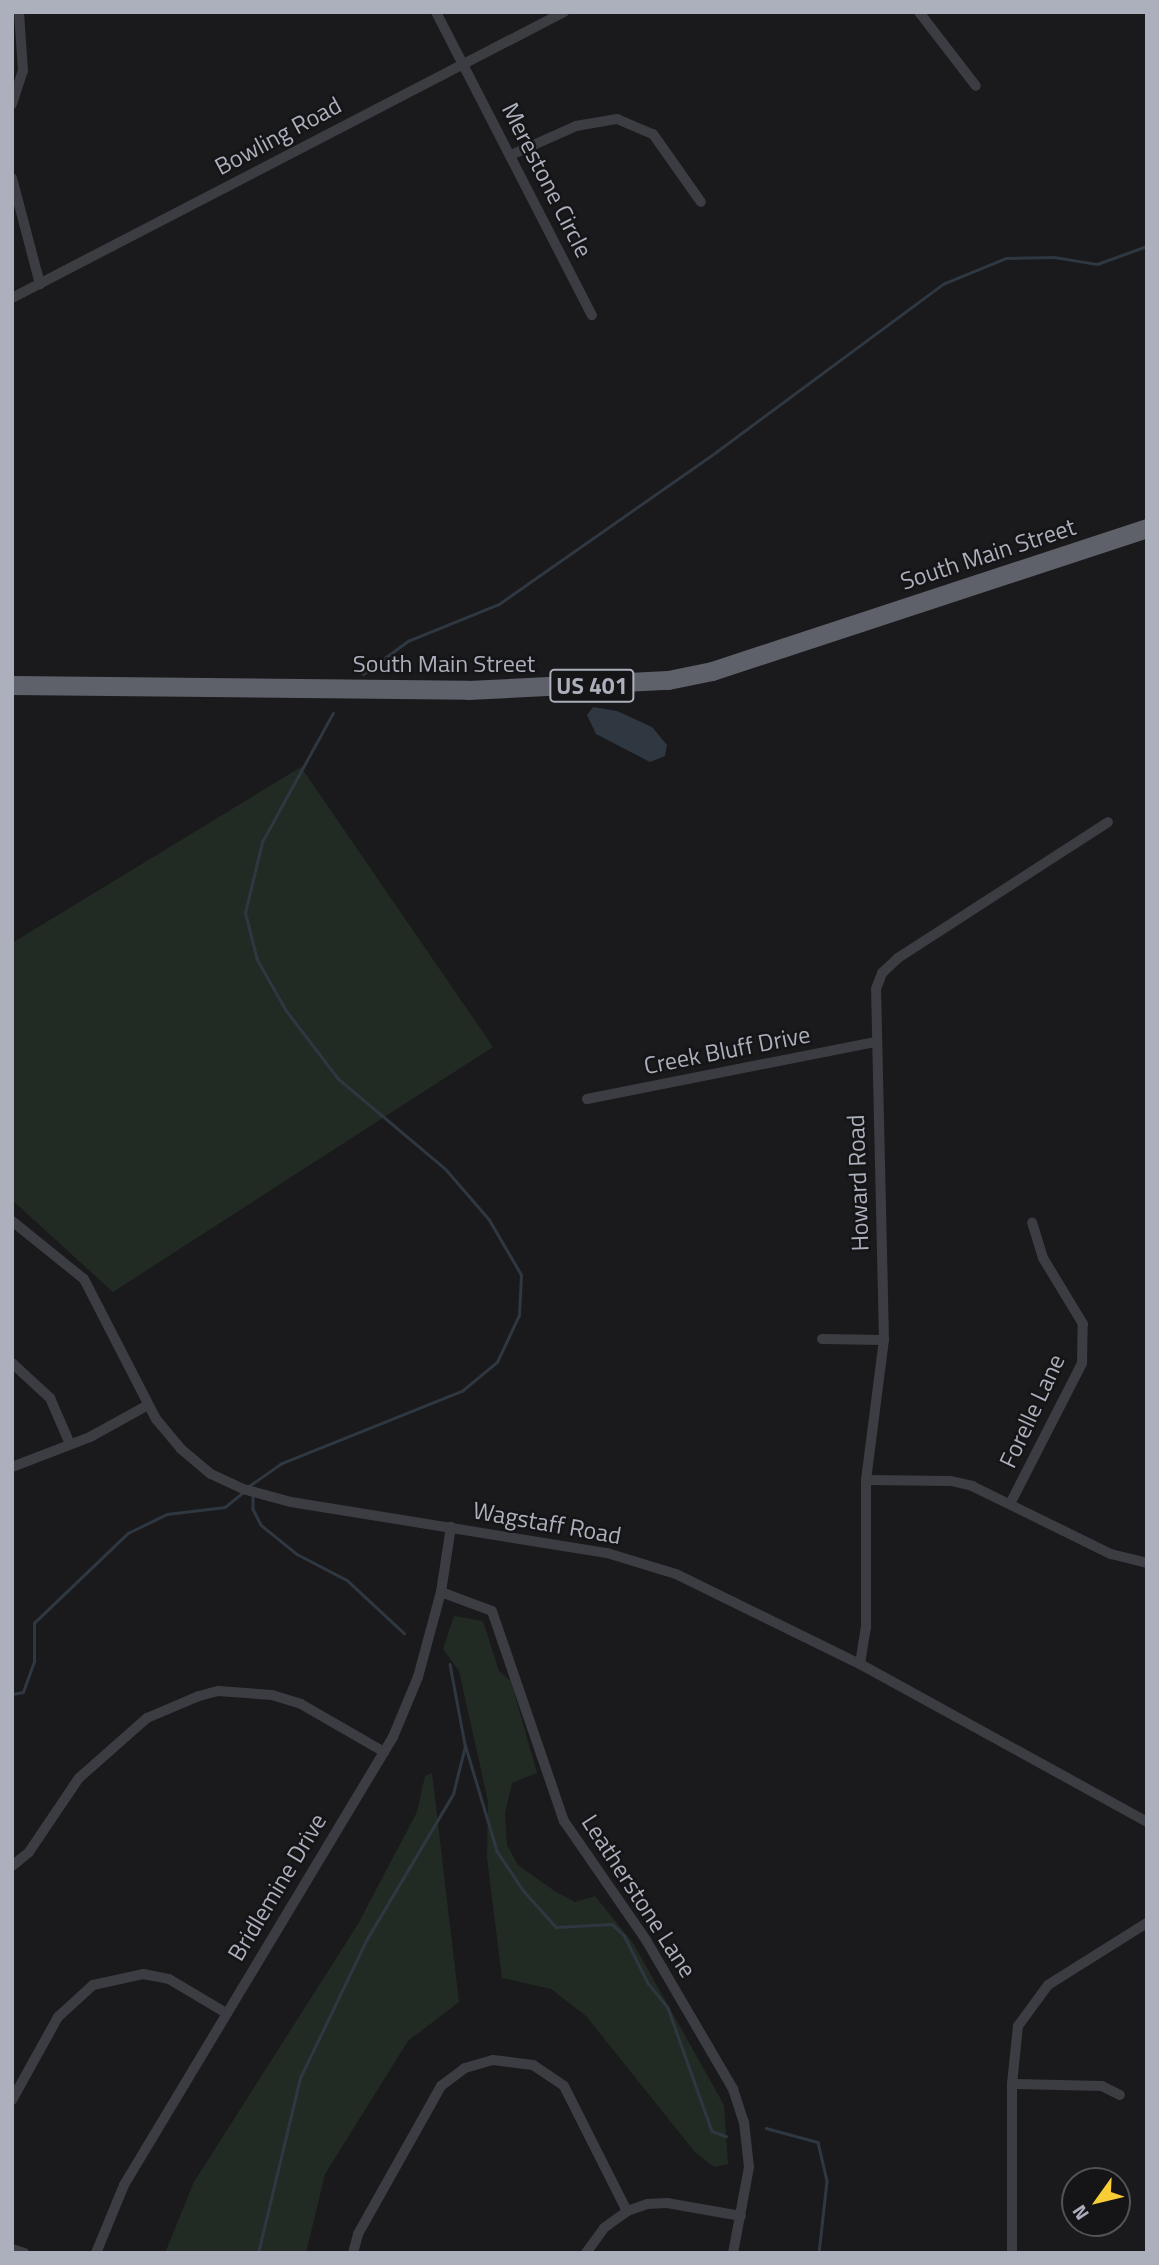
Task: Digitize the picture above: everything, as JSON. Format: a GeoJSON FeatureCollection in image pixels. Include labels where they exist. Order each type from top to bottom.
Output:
{"type":"FeatureCollection","features":[{"type":"Feature","properties":{"kind":"highway","name":"South Main Street"},"geometry":{"type":"LineString","coordinates":[[12,685],[468,690],[668,680],[712,671],[1147,527]]}},
{"type":"Feature","properties":{"kind":"street"},"geometry":{"type":"LineString","coordinates":[[12,104],[23,71],[19,12]]}},
{"type":"Feature","properties":{"kind":"street","name":"Merestone Circle"},"geometry":{"type":"LineString","coordinates":[[436,12],[592,315]]}},
{"type":"Feature","properties":{"kind":"street","name":"Bowling Road"},"geometry":{"type":"LineString","coordinates":[[12,298],[564,12]]}},
{"type":"Feature","properties":{"kind":"street"},"geometry":{"type":"LineString","coordinates":[[919,12],[976,86]]}},
{"type":"Feature","properties":{"kind":"street"},"geometry":{"type":"LineString","coordinates":[[511,155],[576,126],[617,119],[653,134],[701,202]]}},
{"type":"Feature","properties":{"kind":"street"},"geometry":{"type":"LineString","coordinates":[[12,178],[40,284]]}},
{"type":"Feature","properties":{"kind":"street","name":"Howard Road"},"geometry":{"type":"LineString","coordinates":[[860,1664],[866,1628],[866,1480],[884,1340],[874,1042],[876,989],[882,973],[898,958],[1108,821]]}},
{"type":"Feature","properties":{"kind":"street","name":"Creek Bluff Drive"},"geometry":{"type":"LineString","coordinates":[[587,1100],[874,1042]]}},
{"type":"Feature","properties":{"kind":"street","name":"Wagstaff Road"},"geometry":{"type":"LineString","coordinates":[[12,1221],[84,1279],[148,1405],[200,1468],[243,1489],[291,1502],[607,1553],[653,1567],[725,1597],[860,1664],[1147,1822]]}},
{"type":"Feature","properties":{"kind":"street","name":"Forelle Lane"},"geometry":{"type":"LineString","coordinates":[[1011,1502],[1082,1363],[1083,1324],[1043,1258],[1032,1223]]}},
{"type":"Feature","properties":{"kind":"street"},"geometry":{"type":"LineString","coordinates":[[822,1339],[884,1340]]}},
{"type":"Feature","properties":{"kind":"street"},"geometry":{"type":"LineString","coordinates":[[12,1363],[50,1398],[70,1444]]}},
{"type":"Feature","properties":{"kind":"street"},"geometry":{"type":"LineString","coordinates":[[12,1467],[70,1444],[148,1405]]}},
{"type":"Feature","properties":{"kind":"street"},"geometry":{"type":"LineString","coordinates":[[866,1480],[951,1481],[1011,1502],[1111,1554],[1147,1563]]}},
{"type":"Feature","properties":{"kind":"street","name":"Bridlemine Drive"},"geometry":{"type":"LineString","coordinates":[[96,2253],[124,2185],[384,1752],[418,1678],[441,1592],[451,1527]]}},
{"type":"Feature","properties":{"kind":"street","name":"Leatherstone Lane"},"geometry":{"type":"LineString","coordinates":[[441,1592],[492,1611],[564,1821],[592,1867],[646,1940],[733,2089],[748,2141],[741,2216],[733,2253]]}},
{"type":"Feature","properties":{"kind":"street"},"geometry":{"type":"LineString","coordinates":[[12,1866],[29,1852],[79,1778],[147,1718],[199,1696],[218,1691],[272,1695],[301,1704],[384,1752]]}},
{"type":"Feature","properties":{"kind":"street"},"geometry":{"type":"LineString","coordinates":[[1012,2253],[1012,2084],[1018,2026],[1038,1993],[1147,1923]]}},
{"type":"Feature","properties":{"kind":"street"},"geometry":{"type":"LineString","coordinates":[[14,2094],[58,2017],[93,1985],[143,1974],[169,1979],[226,2013]]}},
{"type":"Feature","properties":{"kind":"street"},"geometry":{"type":"LineString","coordinates":[[353,2253],[358,2234],[441,2086],[465,2068],[493,2060],[533,2064],[564,2086],[626,2211]]}},
{"type":"Feature","properties":{"kind":"street"},"geometry":{"type":"LineString","coordinates":[[1012,2084],[1102,2086],[1120,2095]]}},
{"type":"Feature","properties":{"kind":"street"},"geometry":{"type":"LineString","coordinates":[[586,2253],[604,2228],[626,2211],[667,2203],[741,2216]]}},
{"type":"Feature","properties":{"kind":"street"},"geometry":{"type":"LineString","coordinates":[[12,2249],[24,2253]]}},
{"type":"Feature","properties":{"kind":"shaded area"},"geometry":{"type":"Polygon","coordinates":[[[593,707],[617,711],[652,727],[667,745],[665,756],[650,762],[596,734],[587,715],[593,707]]]}},
{"type":"Feature","properties":{"kind":"shaded area"},"geometry":{"type":"Polygon","coordinates":[[[301,767],[493,1047],[113,1292],[12,1200],[12,943],[301,767]]]}},
{"type":"Feature","properties":{"kind":"shaded area"},"geometry":{"type":"Polygon","coordinates":[[[454,1616],[483,1621],[499,1671],[511,1681],[537,1773],[512,1783],[505,1813],[507,1845],[518,1865],[553,1890],[575,1902],[595,1896],[633,1943],[724,2105],[728,2164],[714,2167],[694,2151],[586,2016],[551,1989],[502,1978],[487,1858],[488,1801],[459,1671],[443,1649],[454,1616]]]}},
{"type":"Feature","properties":{"kind":"shaded area"},"geometry":{"type":"Polygon","coordinates":[[[432,1773],[459,2002],[408,2041],[325,2174],[306,2253],[165,2253],[194,2182],[358,1924],[417,1812],[425,1776],[432,1773]]]}},
{"type":"Feature","properties":{"kind":"waterway"},"geometry":{"type":"LineString","coordinates":[[363,674],[408,641],[499,604],[716,452],[943,284],[1006,258],[1054,257],[1097,264],[1147,246]]}},
{"type":"Feature","properties":{"kind":"waterway"},"geometry":{"type":"LineString","coordinates":[[249,1486],[280,1464],[462,1391],[497,1362],[519,1315],[521,1275],[489,1220],[445,1169],[338,1079],[286,1011],[257,960],[245,913],[262,842],[333,713]]}},
{"type":"Feature","properties":{"kind":"waterway"},"geometry":{"type":"LineString","coordinates":[[12,1694],[23,1692],[34,1661],[34,1623],[128,1533],[167,1514],[225,1507],[242,1493]]}},
{"type":"Feature","properties":{"kind":"waterway"},"geometry":{"type":"LineString","coordinates":[[253,1494],[253,1509],[261,1525],[297,1554],[347,1580],[404,1633]]}},
{"type":"Feature","properties":{"kind":"waterway"},"geometry":{"type":"LineString","coordinates":[[450,1664],[465,1744],[497,1851],[523,1890],[556,1927],[612,1924],[624,1935],[648,1983],[668,2008],[712,2131],[726,2136]]}},
{"type":"Feature","properties":{"kind":"waterway"},"geometry":{"type":"LineString","coordinates":[[258,2253],[300,2078],[367,1939],[453,1794],[465,1746]]}},
{"type":"Feature","properties":{"kind":"waterway"},"geometry":{"type":"LineString","coordinates":[[766,2128],[818,2142],[827,2181],[819,2253]]}}]}
